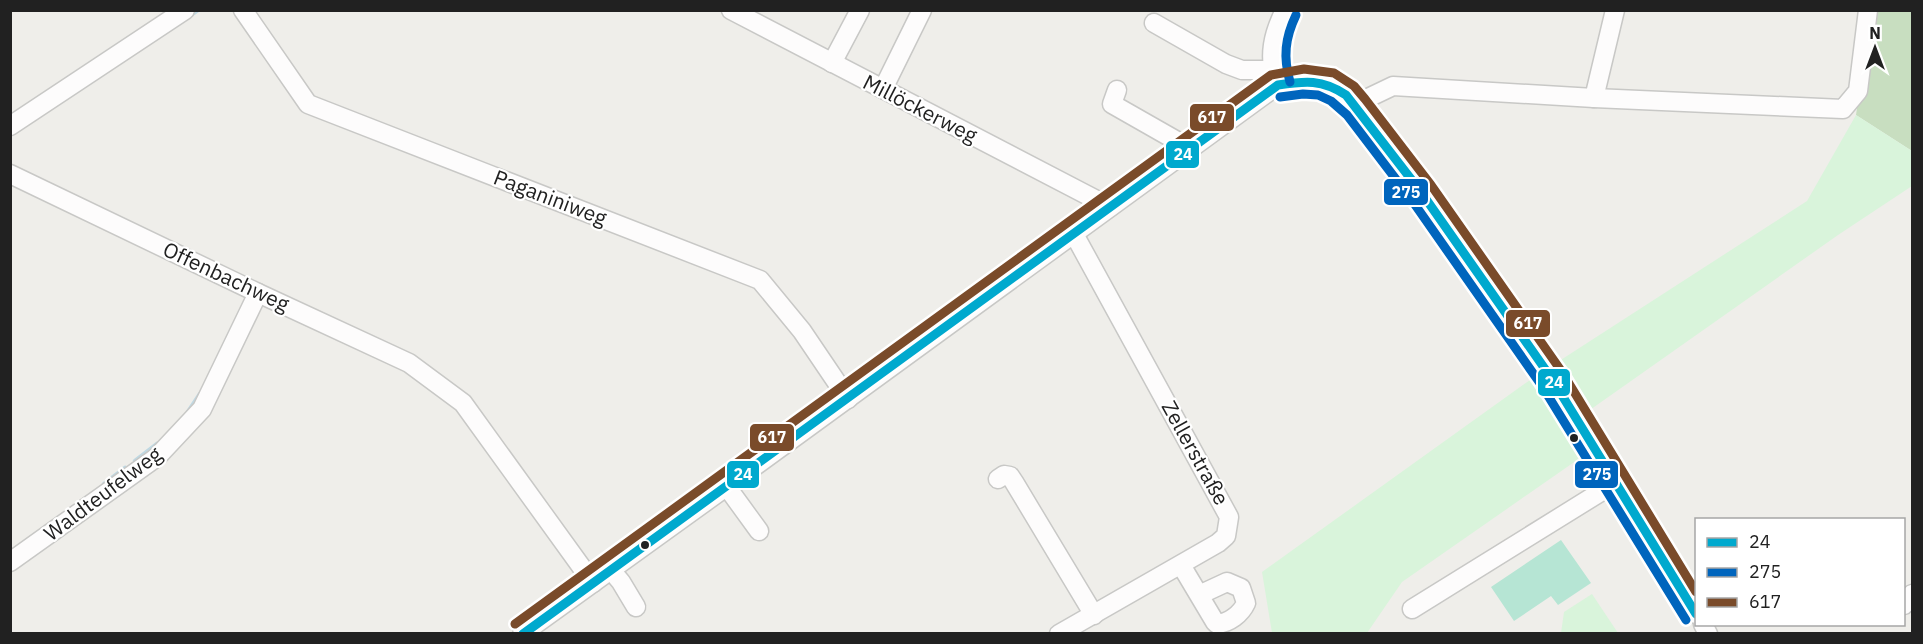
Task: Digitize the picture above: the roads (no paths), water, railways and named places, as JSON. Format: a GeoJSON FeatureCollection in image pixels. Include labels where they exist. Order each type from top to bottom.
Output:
{"type":"FeatureCollection","features":[{"type":"Feature","properties":{"kind":"street"},"geometry":{"type":"LineString","coordinates":[[10,126],[185,10]]}},
{"type":"Feature","properties":{"kind":"street","name":"Paganiniweg"},"geometry":{"type":"LineString","coordinates":[[243,10],[308,104],[760,280],[802,331],[848,399]]}},
{"type":"Feature","properties":{"kind":"street","name":"Millöckerweg"},"geometry":{"type":"LineString","coordinates":[[731,10],[755,16],[832,63],[1110,207]]}},
{"type":"Feature","properties":{"kind":"street"},"geometry":{"type":"LineString","coordinates":[[832,63],[860,10]]}},
{"type":"Feature","properties":{"kind":"street"},"geometry":{"type":"LineString","coordinates":[[883,89],[922,10]]}},
{"type":"Feature","properties":{"kind":"street"},"geometry":{"type":"LineString","coordinates":[[1275,78],[1272,43],[1285,10]]}},
{"type":"Feature","properties":{"kind":"street"},"geometry":{"type":"LineString","coordinates":[[1594,99],[1615,10]]}},
{"type":"Feature","properties":{"kind":"street"},"geometry":{"type":"LineString","coordinates":[[1356,107],[1393,86],[1594,99],[1843,109],[1858,91],[1868,10]]}},
{"type":"Feature","properties":{"kind":"street"},"geometry":{"type":"LineString","coordinates":[[1154,23],[1226,64],[1275,78],[1331,85],[1346,95],[1421,192],[1552,379],[1695,612]]}},
{"type":"Feature","properties":{"kind":"street"},"geometry":{"type":"LineString","coordinates":[[522,633],[727,487],[1185,153],[1275,78]]}},
{"type":"Feature","properties":{"kind":"street"},"geometry":{"type":"LineString","coordinates":[[1117,90],[1112,104],[1177,141],[1185,153]]}},
{"type":"Feature","properties":{"kind":"street","name":"Offenbachweg"},"geometry":{"type":"LineString","coordinates":[[10,174],[409,363],[463,403],[593,583]]}},
{"type":"Feature","properties":{"kind":"street","name":"Zellerstraße"},"geometry":{"type":"LineString","coordinates":[[1059,633],[1218,543],[1226,536],[1229,517],[1074,234]]}},
{"type":"Feature","properties":{"kind":"street","name":"Waldteufelweg"},"geometry":{"type":"LineString","coordinates":[[10,562],[157,457],[187,425],[201,409],[258,293]]}},
{"type":"Feature","properties":{"kind":"street"},"geometry":{"type":"LineString","coordinates":[[998,479],[1004,475],[1010,476],[1042,525],[1094,615]]}},
{"type":"Feature","properties":{"kind":"street"},"geometry":{"type":"LineString","coordinates":[[1412,609],[1615,483]]}},
{"type":"Feature","properties":{"kind":"street"},"geometry":{"type":"LineString","coordinates":[[727,487],[759,531]]}},
{"type":"Feature","properties":{"kind":"street"},"geometry":{"type":"LineString","coordinates":[[1181,566],[1199,595]]}},
{"type":"Feature","properties":{"kind":"street"},"geometry":{"type":"LineString","coordinates":[[611,570],[636,608]]}},
{"type":"Feature","properties":{"kind":"waterway"},"geometry":{"type":"LineString","coordinates":[[188,17],[198,10]]}},
{"type":"Feature","properties":{"kind":"waterway"},"geometry":{"type":"LineString","coordinates":[[188,412],[200,394]]}},
{"type":"Feature","properties":{"kind":"waterway"},"geometry":{"type":"LineString","coordinates":[[135,461],[157,444]]}},
{"type":"Feature","properties":{"kind":"waterway"},"geometry":{"type":"LineString","coordinates":[[104,484],[125,468]]}}]}
